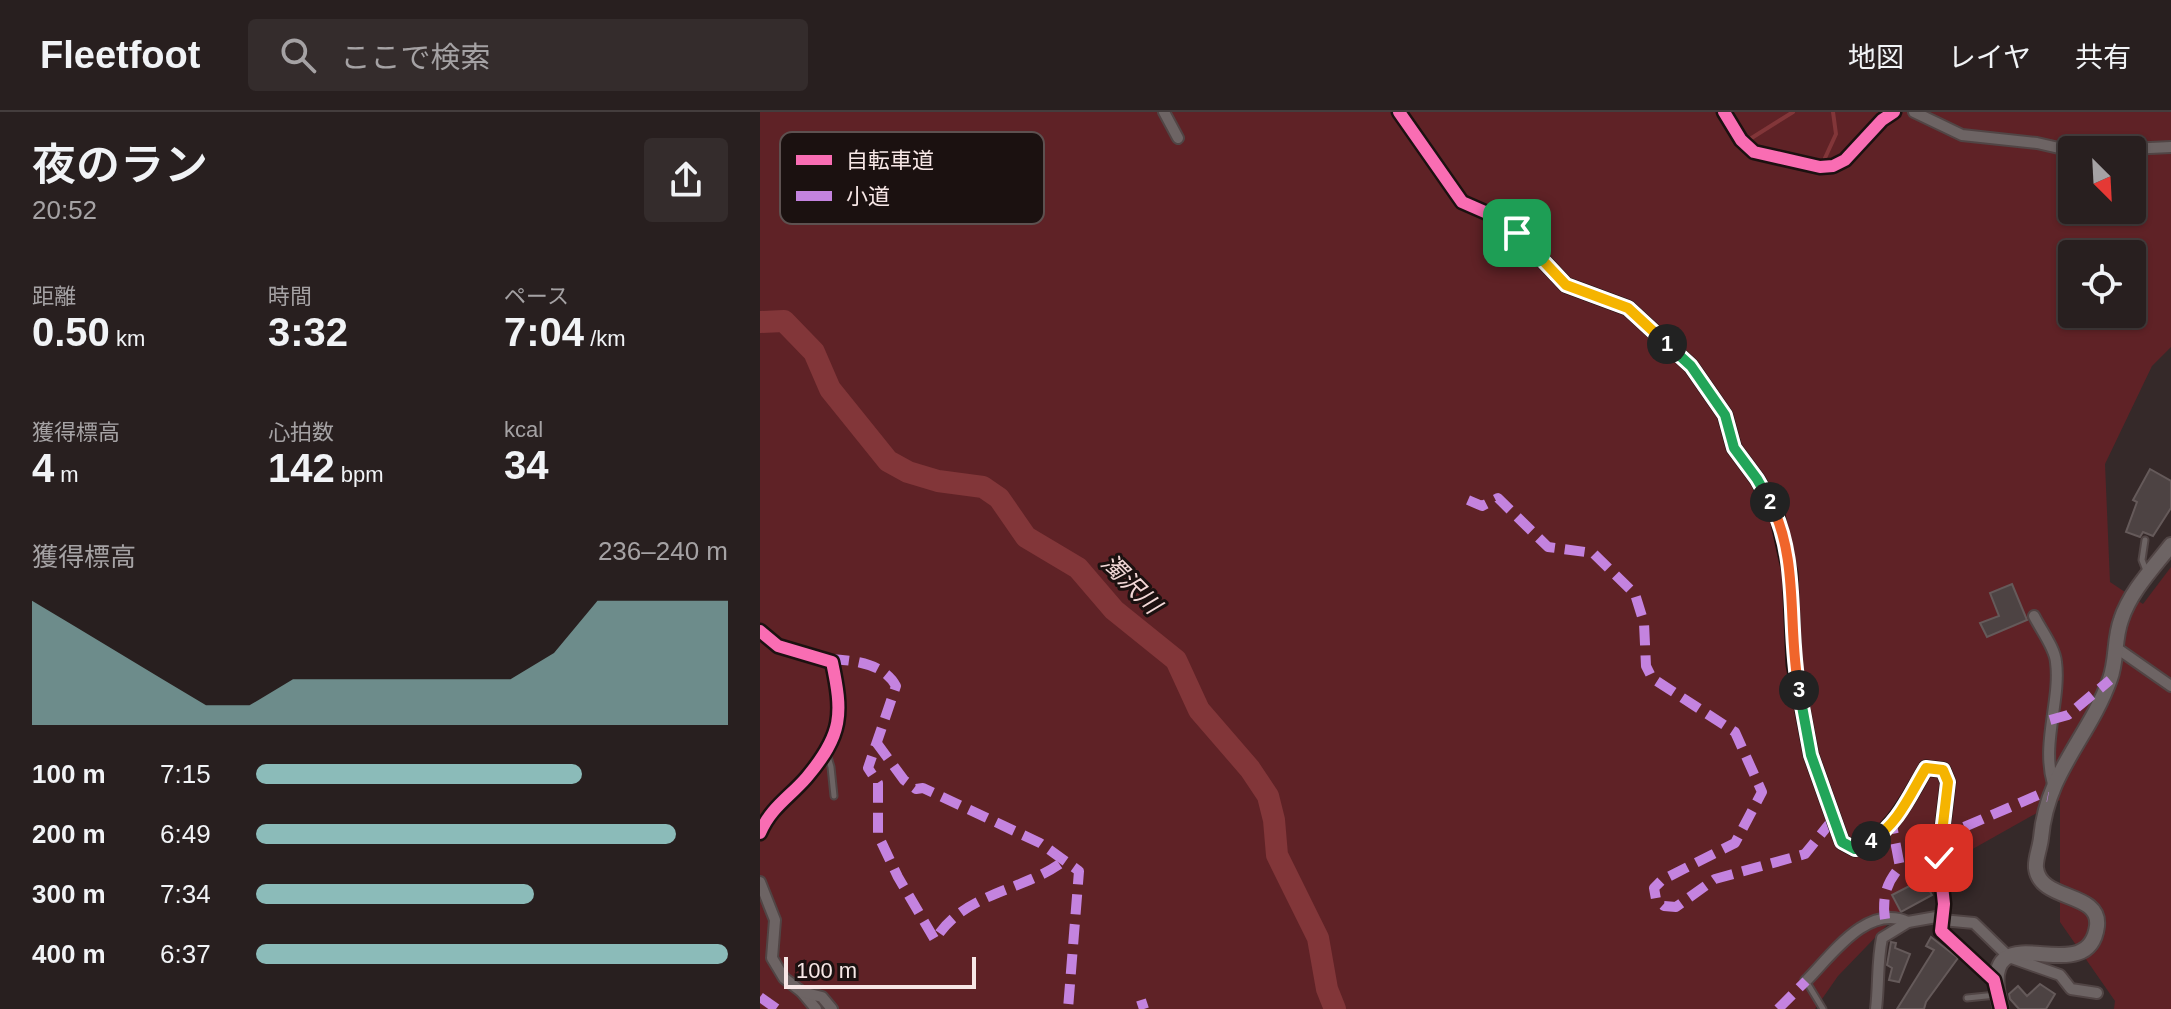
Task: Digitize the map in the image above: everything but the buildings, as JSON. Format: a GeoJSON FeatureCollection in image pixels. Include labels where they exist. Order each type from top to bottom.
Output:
{"type":"FeatureCollection","features":[{"type":"Feature","properties":{"kind":"street"},"geometry":{"type":"LineString","coordinates":[[1164,112],[1178,138]]}},
{"type":"Feature","properties":{"kind":"street"},"geometry":{"type":"LineString","coordinates":[[1399,112],[1462,202],[1494,216],[1517,233],[1566,285],[1628,308],[1691,366],[1725,415],[1734,448],[1757,479],[1777,515],[1790,573],[1794,665],[1811,755],[1842,842],[1855,849],[1875,839],[1905,809],[1926,768],[1943,770],[1948,782],[1939,858],[1944,904],[1941,931],[1997,995]]}},
{"type":"Feature","properties":{"kind":"street"},"geometry":{"type":"LineString","coordinates":[[1724,112],[1741,140],[1754,152],[1820,167],[1833,166],[1845,160],[1882,120],[1894,112]]}},
{"type":"Feature","properties":{"kind":"street"},"geometry":{"type":"LineString","coordinates":[[1914,112],[1962,135],[2058,148]]}},
{"type":"Feature","properties":{"kind":"street"},"geometry":{"type":"LineString","coordinates":[[2146,148],[2171,147]]}},
{"type":"Feature","properties":{"kind":"street"},"geometry":{"type":"LineString","coordinates":[[1997,995],[2003,961],[2020,951],[2074,956],[2086,948],[2097,925],[2089,906],[2047,887],[2036,869],[2042,819],[2053,784],[2110,680],[2121,619],[2127,604],[2171,545]]}},
{"type":"Feature","properties":{"kind":"street"},"geometry":{"type":"LineString","coordinates":[[2034,616],[2057,660],[2050,720],[2050,773],[2053,784]]}},
{"type":"Feature","properties":{"kind":"street"},"geometry":{"type":"LineString","coordinates":[[760,631],[778,646],[832,662],[841,714],[835,735],[807,777],[772,811],[760,833]]}},
{"type":"Feature","properties":{"kind":"street"},"geometry":{"type":"LineString","coordinates":[[2118,649],[2171,686]]}},
{"type":"Feature","properties":{"kind":"street"},"geometry":{"type":"LineString","coordinates":[[760,882],[775,920],[772,958],[784,978],[802,992],[816,1009]]}},
{"type":"Feature","properties":{"kind":"street"},"geometry":{"type":"LineString","coordinates":[[1806,981],[1862,926],[1881,918],[1908,922],[1942,918],[1974,923],[2009,957],[2060,975],[2071,989],[2097,993]]}},
{"type":"Feature","properties":{"kind":"street"},"geometry":{"type":"LineString","coordinates":[[1876,1009],[1879,983],[1876,965],[1882,938],[1908,922]]}},
{"type":"Feature","properties":{"kind":"street"},"geometry":{"type":"LineString","coordinates":[[802,992],[822,997],[832,1009]]}},
{"type":"Feature","properties":{"kind":"lane"},"geometry":{"type":"LineString","coordinates":[[2145,540],[2143,569],[2149,574]]}},
{"type":"Feature","properties":{"kind":"lane"},"geometry":{"type":"LineString","coordinates":[[826,748],[834,796]]}},
{"type":"Feature","properties":{"kind":"lane"},"geometry":{"type":"LineString","coordinates":[[1806,981],[1823,1009]]}},
{"type":"Feature","properties":{"kind":"lane"},"geometry":{"type":"LineString","coordinates":[[1967,998],[1997,995]]}},
{"type":"Feature","properties":{"kind":"shaded area"},"geometry":{"type":"Polygon","coordinates":[[[760,112],[2171,112],[2171,347],[2152,366],[2105,464],[2110,582],[2143,604],[2171,567],[2171,1009],[2114,1009],[2115,1001],[2060,922],[2060,800],[1946,864],[1838,976],[1815,1009],[760,1009],[760,112]]]}},
{"type":"Feature","properties":{"kind":"waterway"},"geometry":{"type":"LineString","coordinates":[[1750,139],[1793,112]]}},
{"type":"Feature","properties":{"kind":"waterway"},"geometry":{"type":"LineString","coordinates":[[1825,158],[1836,134],[1833,112]]}},
{"type":"Feature","properties":{"kind":"waterway","name":"濁沢川"},"geometry":{"type":"LineString","coordinates":[[760,322],[784,321],[814,352],[830,389],[888,461],[908,472],[938,481],[983,487],[999,498],[1026,537],[1078,568],[1114,610],[1176,660],[1199,710],[1250,769],[1268,796],[1277,855],[1318,938],[1327,989],[1335,1009]]}},
{"type":"Feature","properties":{"kind":"marked path"},"geometry":{"type":"LineString","coordinates":[[1468,500],[1482,506],[1498,498],[1548,547],[1593,553],[1635,594],[1644,623],[1646,666],[1652,678],[1735,732],[1762,792],[1735,843],[1662,880],[1654,888],[1656,899],[1664,906],[1676,907],[1715,879],[1805,854],[1834,818]]}},
{"type":"Feature","properties":{"kind":"marked path"},"geometry":{"type":"LineString","coordinates":[[829,659],[876,668],[891,678],[896,686],[868,768],[878,783],[878,835],[898,877],[935,940],[947,924],[978,902],[1032,879],[1065,860]]}},
{"type":"Feature","properties":{"kind":"marked path"},"geometry":{"type":"LineString","coordinates":[[2050,720],[2068,715],[2110,680]]}},
{"type":"Feature","properties":{"kind":"marked path"},"geometry":{"type":"LineString","coordinates":[[876,742],[904,780],[916,789],[923,788],[1040,843],[1079,871],[1068,1009]]}},
{"type":"Feature","properties":{"kind":"marked path"},"geometry":{"type":"LineString","coordinates":[[1942,846],[1955,831],[2038,795],[2048,797]]}},
{"type":"Feature","properties":{"kind":"marked path"},"geometry":{"type":"LineString","coordinates":[[1885,919],[1886,891],[1900,867],[1892,825]]}},
{"type":"Feature","properties":{"kind":"marked path"},"geometry":{"type":"LineString","coordinates":[[1778,1009],[1806,981]]}},
{"type":"Feature","properties":{"kind":"marked path"},"geometry":{"type":"LineString","coordinates":[[760,997],[777,1009]]}},
{"type":"Feature","properties":{"kind":"marked path"},"geometry":{"type":"LineString","coordinates":[[1141,1000],[1144,1009]]}},
{"type":"Feature","properties":{"kind":"cycle path"},"geometry":{"type":"LineString","coordinates":[[1399,112],[1462,202],[1494,216],[1517,233],[1566,285],[1628,308],[1691,366],[1725,415],[1734,448],[1757,479],[1777,515],[1790,573],[1794,665],[1811,755],[1842,842],[1855,849],[1868,842],[1897,815],[1926,768],[1943,770],[1948,782],[1939,858],[1944,904],[1941,931],[1994,980],[2001,1009]]}},
{"type":"Feature","properties":{"kind":"cycle path"},"geometry":{"type":"LineString","coordinates":[[1724,112],[1741,140],[1754,152],[1820,167],[1833,166],[1845,160],[1882,120],[1894,112]]}},
{"type":"Feature","properties":{"kind":"cycle path"},"geometry":{"type":"LineString","coordinates":[[760,631],[778,646],[832,662],[838,696],[837,723],[828,748],[807,777],[770,816],[760,833]]}},
{"type":"Feature","properties":{"kind":"route"},"geometry":{"type":"LineString","coordinates":[[1517,233],[1566,285],[1628,308],[1691,366],[1725,415],[1734,448],[1757,479],[1777,515],[1790,573],[1794,665],[1811,755],[1842,842],[1848,848],[1855,849],[1875,839],[1905,809],[1926,768],[1935,768],[1943,770],[1948,782],[1939,858]]}}]}
